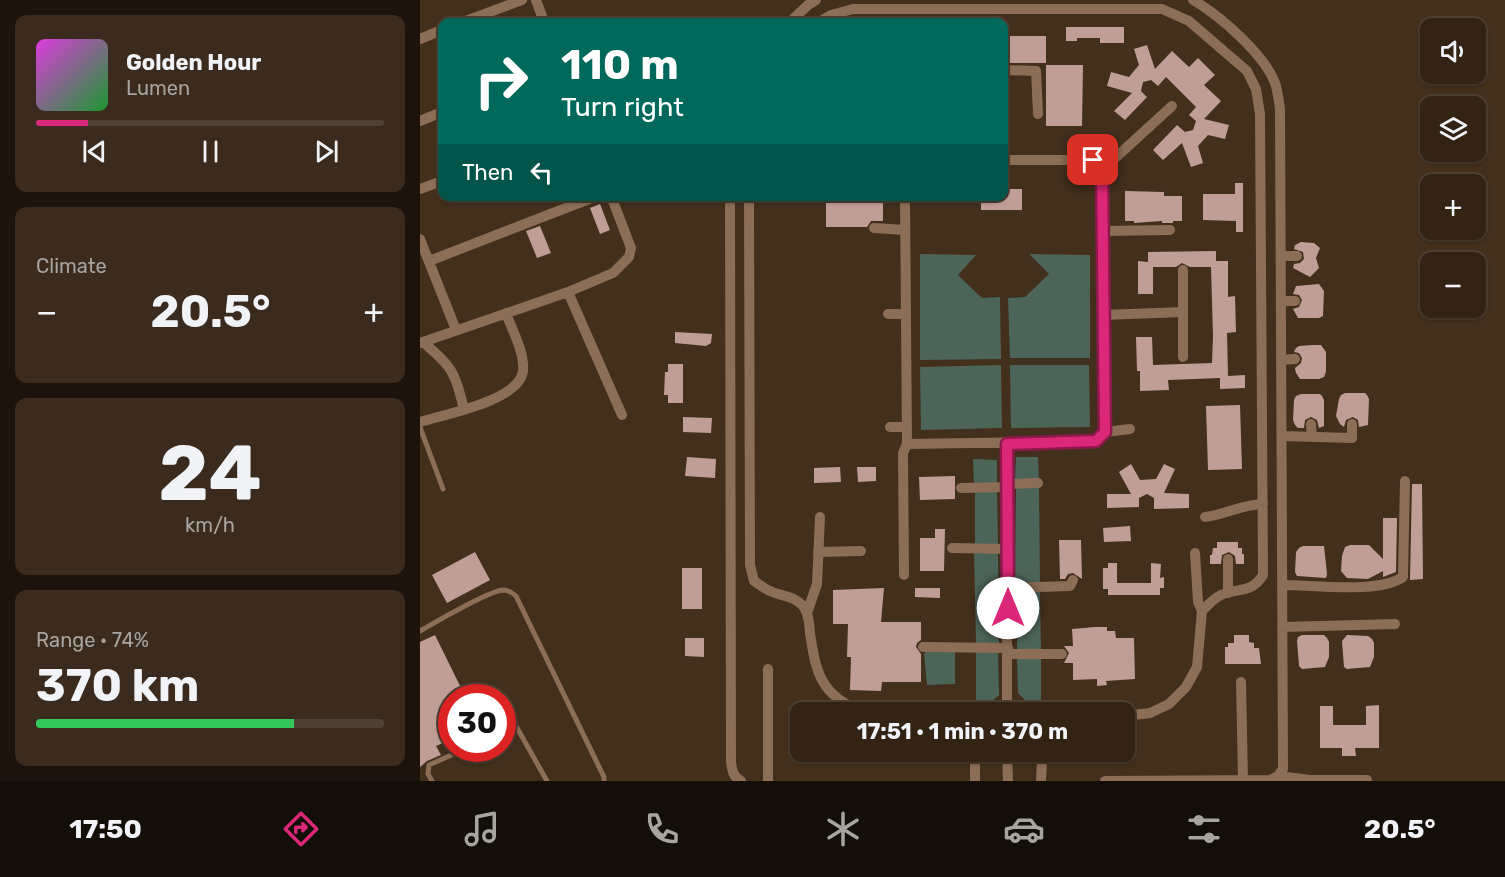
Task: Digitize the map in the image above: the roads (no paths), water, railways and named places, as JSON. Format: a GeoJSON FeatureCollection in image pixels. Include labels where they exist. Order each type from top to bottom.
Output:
{"type":"FeatureCollection","features":[{"type":"Feature","properties":{"kind":"street"},"geometry":{"type":"LineString","coordinates":[[474,18],[522,0]]}},
{"type":"Feature","properties":{"kind":"street"},"geometry":{"type":"LineString","coordinates":[[536,0],[543,18]]}},
{"type":"Feature","properties":{"kind":"street"},"geometry":{"type":"LineString","coordinates":[[794,18],[816,0]]}},
{"type":"Feature","properties":{"kind":"street"},"geometry":{"type":"LineString","coordinates":[[1105,781],[1270,780],[1278,776],[1283,769],[1280,109],[1276,85],[1264,64],[1235,32],[1208,9],[1192,0]]}},
{"type":"Feature","properties":{"kind":"street"},"geometry":{"type":"LineString","coordinates":[[826,18],[853,9],[1162,9],[1189,21],[1247,71],[1256,89],[1260,114],[1257,448],[1263,504],[1263,575],[1257,585],[1217,597],[1202,611]]}},
{"type":"Feature","properties":{"kind":"street"},"geometry":{"type":"LineString","coordinates":[[420,39],[438,32]]}},
{"type":"Feature","properties":{"kind":"street"},"geometry":{"type":"LineString","coordinates":[[1008,70],[1036,71],[1038,114]]}},
{"type":"Feature","properties":{"kind":"street"},"geometry":{"type":"LineString","coordinates":[[1102,170],[1172,106]]}},
{"type":"Feature","properties":{"kind":"street"},"geometry":{"type":"LineString","coordinates":[[420,121],[438,114]]}},
{"type":"Feature","properties":{"kind":"street"},"geometry":{"type":"LineString","coordinates":[[1008,160],[1093,160],[1102,170],[1105,432]]}},
{"type":"Feature","properties":{"kind":"street"},"geometry":{"type":"LineString","coordinates":[[420,189],[438,182]]}},
{"type":"Feature","properties":{"kind":"street"},"geometry":{"type":"LineString","coordinates":[[429,261],[584,201]]}},
{"type":"Feature","properties":{"kind":"street"},"geometry":{"type":"LineString","coordinates":[[421,343],[568,292],[613,273],[629,257],[631,248],[613,201]]}},
{"type":"Feature","properties":{"kind":"street"},"geometry":{"type":"LineString","coordinates":[[730,201],[731,762],[732,771],[741,781]]}},
{"type":"Feature","properties":{"kind":"street"},"geometry":{"type":"LineString","coordinates":[[749,201],[750,565],[754,581],[770,591],[793,597],[807,613]]}},
{"type":"Feature","properties":{"kind":"street"},"geometry":{"type":"LineString","coordinates":[[903,575],[903,453],[907,444],[905,201]]}},
{"type":"Feature","properties":{"kind":"street"},"geometry":{"type":"LineString","coordinates":[[874,228],[905,230]]}},
{"type":"Feature","properties":{"kind":"street"},"geometry":{"type":"LineString","coordinates":[[1103,231],[1170,230]]}},
{"type":"Feature","properties":{"kind":"street"},"geometry":{"type":"LineString","coordinates":[[420,239],[456,330]]}},
{"type":"Feature","properties":{"kind":"street"},"geometry":{"type":"LineString","coordinates":[[1281,256],[1297,255]]}},
{"type":"Feature","properties":{"kind":"street"},"geometry":{"type":"LineString","coordinates":[[1183,270],[1183,357]]}},
{"type":"Feature","properties":{"kind":"street"},"geometry":{"type":"LineString","coordinates":[[568,292],[622,415]]}},
{"type":"Feature","properties":{"kind":"street"},"geometry":{"type":"LineString","coordinates":[[1281,301],[1295,301]]}},
{"type":"Feature","properties":{"kind":"street"},"geometry":{"type":"LineString","coordinates":[[1104,315],[1183,312]]}},
{"type":"Feature","properties":{"kind":"street"},"geometry":{"type":"LineString","coordinates":[[420,422],[497,398],[513,388],[521,378],[523,368],[520,352],[506,314]]}},
{"type":"Feature","properties":{"kind":"street"},"geometry":{"type":"LineString","coordinates":[[888,314],[906,314]]}},
{"type":"Feature","properties":{"kind":"street"},"geometry":{"type":"LineString","coordinates":[[421,343],[450,367],[456,376],[464,409]]}},
{"type":"Feature","properties":{"kind":"street"},"geometry":{"type":"LineString","coordinates":[[1281,360],[1295,359]]}},
{"type":"Feature","properties":{"kind":"street"},"geometry":{"type":"LineString","coordinates":[[1311,424],[1312,436]]}},
{"type":"Feature","properties":{"kind":"street"},"geometry":{"type":"LineString","coordinates":[[1282,436],[1352,438],[1352,424]]}},
{"type":"Feature","properties":{"kind":"street"},"geometry":{"type":"LineString","coordinates":[[890,427],[907,427]]}},
{"type":"Feature","properties":{"kind":"street"},"geometry":{"type":"LineString","coordinates":[[907,444],[1096,441],[1105,432],[1130,429]]}},
{"type":"Feature","properties":{"kind":"street"},"geometry":{"type":"LineString","coordinates":[[1007,444],[1007,702]]}},
{"type":"Feature","properties":{"kind":"street"},"geometry":{"type":"LineString","coordinates":[[1282,585],[1372,587],[1395,583],[1403,577],[1405,481]]}},
{"type":"Feature","properties":{"kind":"street"},"geometry":{"type":"LineString","coordinates":[[961,488],[1038,483]]}},
{"type":"Feature","properties":{"kind":"street"},"geometry":{"type":"LineString","coordinates":[[1205,517],[1251,504],[1263,504]]}},
{"type":"Feature","properties":{"kind":"street"},"geometry":{"type":"LineString","coordinates":[[820,517],[816,590],[807,613],[813,657],[823,684],[841,702]]}},
{"type":"Feature","properties":{"kind":"street"},"geometry":{"type":"LineString","coordinates":[[952,548],[1008,549]]}},
{"type":"Feature","properties":{"kind":"street"},"geometry":{"type":"LineString","coordinates":[[818,552],[861,551]]}},
{"type":"Feature","properties":{"kind":"street"},"geometry":{"type":"LineString","coordinates":[[1135,715],[1150,713],[1169,704],[1186,687],[1197,667],[1202,611],[1198,602],[1195,553]]}},
{"type":"Feature","properties":{"kind":"street"},"geometry":{"type":"LineString","coordinates":[[1228,559],[1228,592]]}},
{"type":"Feature","properties":{"kind":"street"},"geometry":{"type":"LineString","coordinates":[[1008,588],[1070,586],[1073,580]]}},
{"type":"Feature","properties":{"kind":"street"},"geometry":{"type":"LineString","coordinates":[[1282,627],[1395,624]]}},
{"type":"Feature","properties":{"kind":"street"},"geometry":{"type":"LineString","coordinates":[[922,647],[1062,654]]}},
{"type":"Feature","properties":{"kind":"street"},"geometry":{"type":"LineString","coordinates":[[768,669],[768,781]]}},
{"type":"Feature","properties":{"kind":"street"},"geometry":{"type":"LineString","coordinates":[[1241,682],[1244,780]]}},
{"type":"Feature","properties":{"kind":"street"},"geometry":{"type":"LineString","coordinates":[[975,762],[975,781]]}},
{"type":"Feature","properties":{"kind":"street"},"geometry":{"type":"LineString","coordinates":[[1007,762],[1008,781]]}},
{"type":"Feature","properties":{"kind":"street"},"geometry":{"type":"LineString","coordinates":[[1041,781],[1042,762]]}},
{"type":"Feature","properties":{"kind":"street"},"geometry":{"type":"LineString","coordinates":[[1278,776],[1310,780],[1367,780]]}},
{"type":"Feature","properties":{"kind":"lane"},"geometry":{"type":"LineString","coordinates":[[420,427],[443,489]]}},
{"type":"Feature","properties":{"kind":"lane"},"geometry":{"type":"LineString","coordinates":[[420,631],[491,593],[506,590],[512,592],[516,596],[604,781]]}},
{"type":"Feature","properties":{"kind":"lane"},"geometry":{"type":"LineString","coordinates":[[516,726],[547,781]]}},
{"type":"Feature","properties":{"kind":"lane"},"geometry":{"type":"LineString","coordinates":[[432,781],[428,774],[429,765],[438,761]]}}]}
